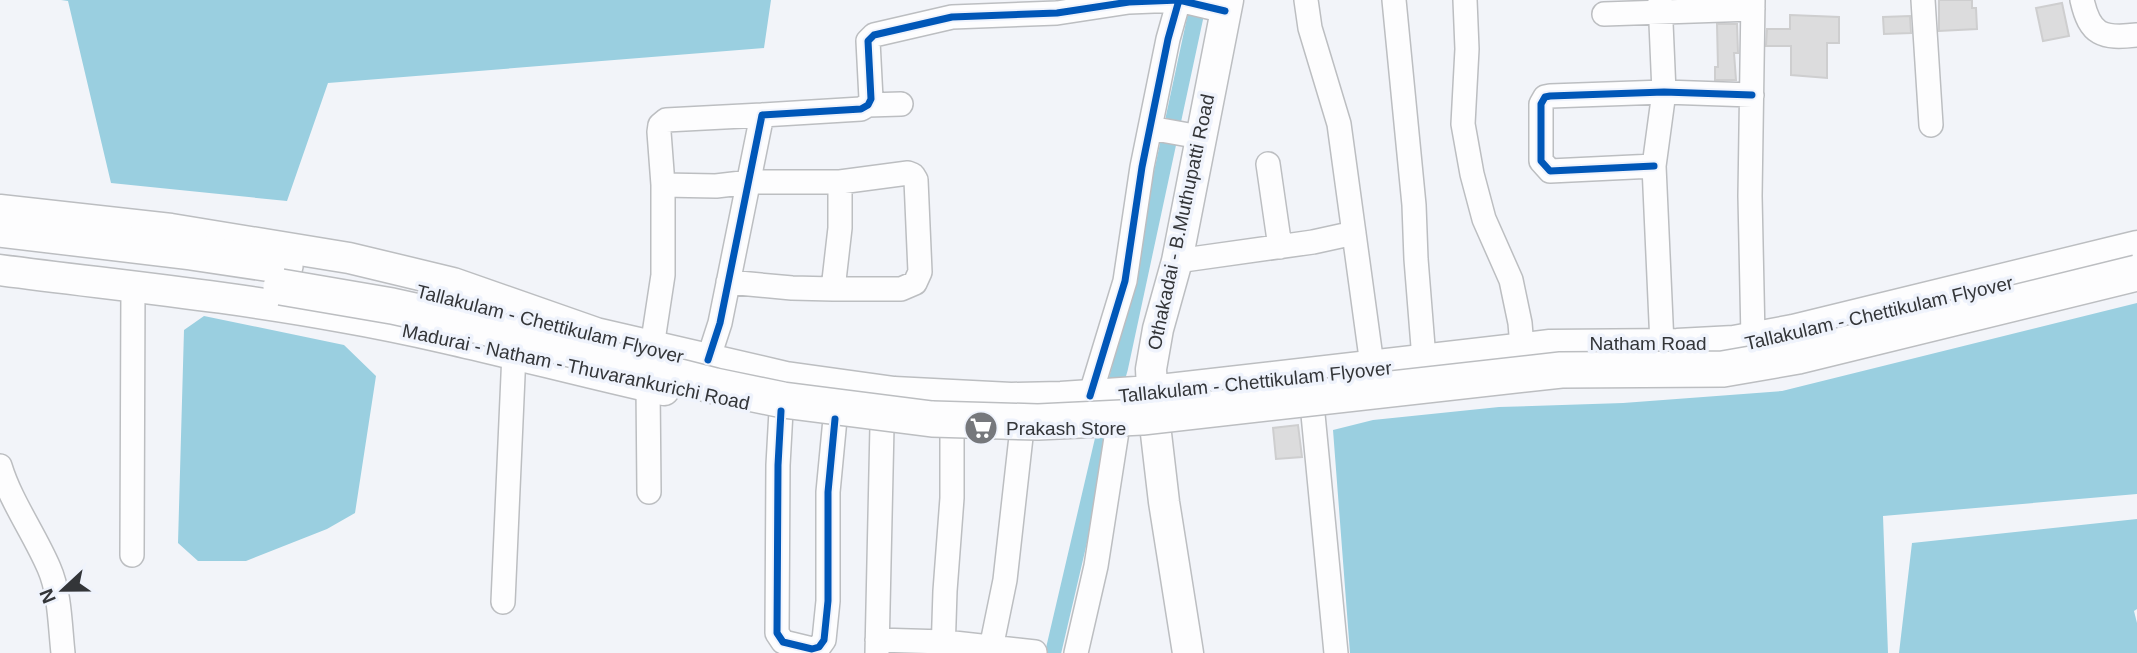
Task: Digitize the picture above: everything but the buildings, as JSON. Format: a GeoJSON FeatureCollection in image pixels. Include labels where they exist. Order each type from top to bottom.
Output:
{"type":"FeatureCollection","features":[{"type":"Feature","properties":{"kind":"highway","name":"Tallakulam - Chettikulam Flyover"},"geometry":{"type":"LineString","coordinates":[[0,229],[191,252],[392,306],[783,400],[932,419],[1038,422],[1142,417],[1539,372],[1596,369],[1705,370],[1746,365],[1823,351],[2137,273]]}},
{"type":"Feature","properties":{"kind":"highway","name":"Tallakulam - Chettikulam Flyover"},"geometry":{"type":"LineString","coordinates":[[0,250],[191,272],[283,276],[444,297],[666,353],[801,383],[915,397],[1036,402],[1143,397],[1540,351],[1591,348],[1703,349],[1745,345],[1801,335],[2137,252]]}},
{"type":"Feature","properties":{"kind":"main road","name":"Othakadai - B.Muthupatti Road"},"geometry":{"type":"LineString","coordinates":[[1188,653],[1154,422],[1151,369],[1177,261],[1172,132],[1201,3]]}},
{"type":"Feature","properties":{"kind":"main road","name":"Madurai - Natham - Thuvarankurichi Road"},"geometry":{"type":"LineString","coordinates":[[0,210],[171,229],[349,258],[453,283],[573,326],[786,377],[894,392],[1011,398],[1151,391]]}},
{"type":"Feature","properties":{"kind":"main road","name":"Natham Road"},"geometry":{"type":"LineString","coordinates":[[1151,391],[1522,347],[1576,343],[1710,343],[1753,338],[2137,246]]}},
{"type":"Feature","properties":{"kind":"main road","name":"Madurai - Natham - Thuvarankurichi Road"},"geometry":{"type":"LineString","coordinates":[[0,270],[133,285],[343,317],[514,353],[648,386],[781,411],[882,426],[1022,428],[1154,422]]}},
{"type":"Feature","properties":{"kind":"main road","name":"Natham Road"},"geometry":{"type":"LineString","coordinates":[[1154,422],[1550,377],[1679,377],[1762,370],[2137,280]]}},
{"type":"Feature","properties":{"kind":"street"},"geometry":{"type":"LineString","coordinates":[[1306,0],[1310,28],[1339,124],[1372,365]]}},
{"type":"Feature","properties":{"kind":"street"},"geometry":{"type":"LineString","coordinates":[[1394,0],[1414,205],[1424,359]]}},
{"type":"Feature","properties":{"kind":"street"},"geometry":{"type":"LineString","coordinates":[[1465,0],[1467,49],[1463,124],[1484,219],[1511,281],[1522,347]]}},
{"type":"Feature","properties":{"kind":"street"},"geometry":{"type":"LineString","coordinates":[[1923,0],[1931,125]]}},
{"type":"Feature","properties":{"kind":"street"},"geometry":{"type":"LineString","coordinates":[[2082,0],[2086,17],[2095,31],[2105,36],[2137,35]]}},
{"type":"Feature","properties":{"kind":"street"},"geometry":{"type":"LineString","coordinates":[[868,105],[871,99],[868,41],[881,33],[952,17],[1057,13],[1129,2],[1201,3]]}},
{"type":"Feature","properties":{"kind":"street"},"geometry":{"type":"LineString","coordinates":[[1090,396],[1172,132],[1168,39],[1201,3]]}},
{"type":"Feature","properties":{"kind":"street"},"geometry":{"type":"LineString","coordinates":[[1604,14],[1660,6],[1753,5],[1753,338]]}},
{"type":"Feature","properties":{"kind":"street"},"geometry":{"type":"LineString","coordinates":[[1660,6],[1664,92],[1654,166],[1661,344]]}},
{"type":"Feature","properties":{"kind":"street"},"geometry":{"type":"LineString","coordinates":[[1654,166],[1550,171],[1541,161],[1541,104],[1545,97],[1664,92],[1752,95]]}},
{"type":"Feature","properties":{"kind":"street"},"geometry":{"type":"LineString","coordinates":[[652,347],[663,275],[660,125],[666,120],[901,104]]}},
{"type":"Feature","properties":{"kind":"street"},"geometry":{"type":"LineString","coordinates":[[708,360],[720,324],[762,115]]}},
{"type":"Feature","properties":{"kind":"street"},"geometry":{"type":"LineString","coordinates":[[1268,164],[1280,247]]}},
{"type":"Feature","properties":{"kind":"street"},"geometry":{"type":"LineString","coordinates":[[663,185],[840,182],[908,173],[916,180],[920,272],[915,283],[901,289],[833,289],[727,282]]}},
{"type":"Feature","properties":{"kind":"street"},"geometry":{"type":"LineString","coordinates":[[833,289],[840,228],[840,182]]}},
{"type":"Feature","properties":{"kind":"street"},"geometry":{"type":"LineString","coordinates":[[1177,261],[1280,247],[1354,233]]}},
{"type":"Feature","properties":{"kind":"street"},"geometry":{"type":"LineString","coordinates":[[132,555],[133,285]]}},
{"type":"Feature","properties":{"kind":"street"},"geometry":{"type":"LineString","coordinates":[[503,602],[514,353]]}},
{"type":"Feature","properties":{"kind":"street"},"geometry":{"type":"LineString","coordinates":[[648,386],[649,492]]}},
{"type":"Feature","properties":{"kind":"street"},"geometry":{"type":"LineString","coordinates":[[1312,404],[1336,653]]}},
{"type":"Feature","properties":{"kind":"street"},"geometry":{"type":"LineString","coordinates":[[781,411],[778,633],[783,642],[812,649],[819,647],[824,640],[828,601],[828,492],[835,419]]}},
{"type":"Feature","properties":{"kind":"street"},"geometry":{"type":"LineString","coordinates":[[1076,653],[1096,566],[1118,425]]}},
{"type":"Feature","properties":{"kind":"street"},"geometry":{"type":"LineString","coordinates":[[882,426],[877,646],[1035,652]]}},
{"type":"Feature","properties":{"kind":"street"},"geometry":{"type":"LineString","coordinates":[[944,647],[944,591],[953,498],[952,428]]}},
{"type":"Feature","properties":{"kind":"street"},"geometry":{"type":"LineString","coordinates":[[991,650],[1005,580],[1022,428]]}},
{"type":"Feature","properties":{"kind":"street"},"geometry":{"type":"LineString","coordinates":[[0,466],[14,501],[50,569],[64,653]]}},
{"type":"Feature","properties":{"kind":"water"},"geometry":{"type":"Polygon","coordinates":[[[61,0],[771,0],[764,48],[328,83],[287,201],[111,183],[68,1],[61,0]]]}},
{"type":"Feature","properties":{"kind":"water"},"geometry":{"type":"Polygon","coordinates":[[[2137,303],[2137,494],[1883,516],[1888,653],[1350,653],[1333,430],[1373,420],[1499,407],[1623,403],[1782,391],[2137,303]]]}},
{"type":"Feature","properties":{"kind":"water"},"geometry":{"type":"Polygon","coordinates":[[[204,316],[344,345],[376,376],[355,513],[327,529],[246,561],[198,561],[178,543],[184,330],[204,316]]]}},
{"type":"Feature","properties":{"kind":"water"},"geometry":{"type":"Polygon","coordinates":[[[2137,519],[2137,609],[2134,611],[2137,623],[2137,653],[1899,653],[1912,543],[2137,519]]]}},
{"type":"Feature","properties":{"kind":"waterway"},"geometry":{"type":"LineString","coordinates":[[1116,382],[1199,0]]}},
{"type":"Feature","properties":{"kind":"waterway"},"geometry":{"type":"LineString","coordinates":[[1053,653],[1103,439]]}},
{"type":"Feature","properties":{"kind":"cycle path"},"geometry":{"type":"LineString","coordinates":[[708,360],[720,323],[762,115],[861,109],[868,105],[871,99],[868,41],[874,35],[952,17],[1057,13],[1129,2],[1179,0],[1225,11]]}},
{"type":"Feature","properties":{"kind":"cycle path"},"geometry":{"type":"LineString","coordinates":[[1090,396],[1125,281],[1142,167],[1168,39],[1179,0]]}},
{"type":"Feature","properties":{"kind":"cycle path"},"geometry":{"type":"LineString","coordinates":[[1654,166],[1550,171],[1541,161],[1541,104],[1545,97],[1664,92],[1752,95]]}},
{"type":"Feature","properties":{"kind":"cycle path"},"geometry":{"type":"LineString","coordinates":[[781,411],[777,633],[783,642],[812,649],[819,647],[824,640],[828,601],[828,492],[835,419]]}},
{"type":"Feature","properties":{"kind":"place","name":"Prakash Store"},"geometry":{"type":"Point","coordinates":[981,428]}}]}
